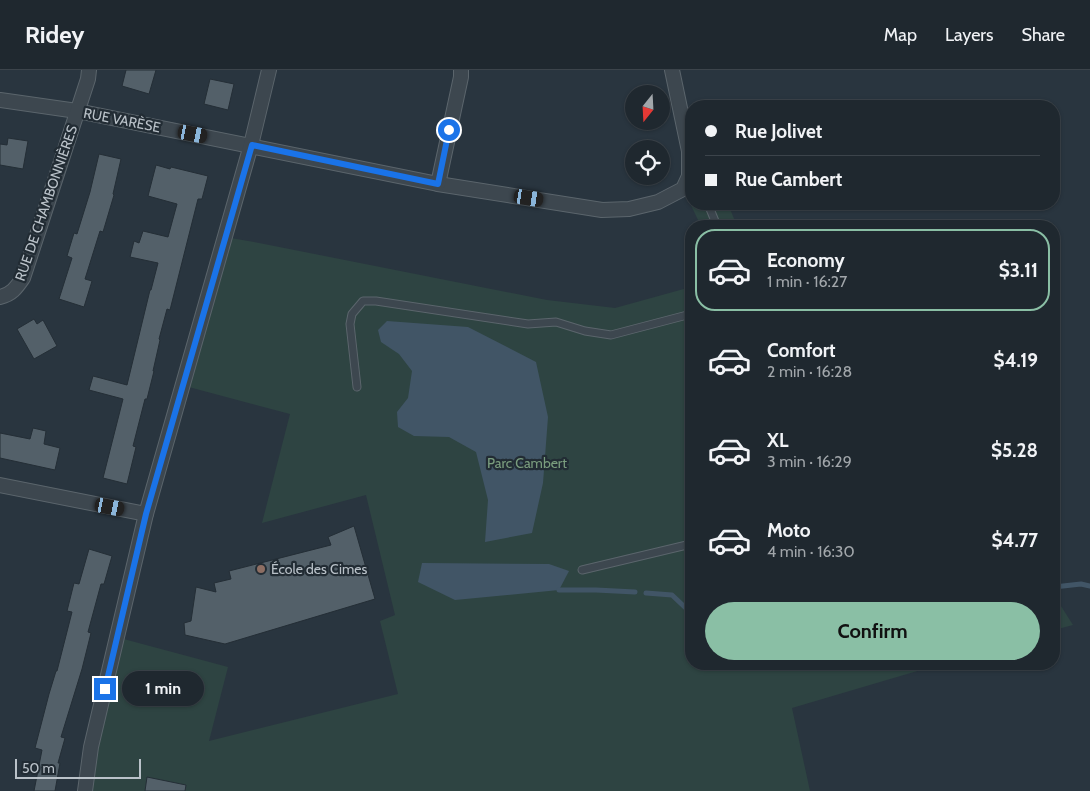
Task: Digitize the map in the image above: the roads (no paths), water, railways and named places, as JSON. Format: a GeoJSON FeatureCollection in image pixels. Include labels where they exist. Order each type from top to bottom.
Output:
{"type":"FeatureCollection","features":[{"type":"Feature","properties":{"kind":"street","name":"RUE DE CHAMBONNIÈRES"},"geometry":{"type":"LineString","coordinates":[[0,297],[6,296],[16,289],[23,278],[88,79],[89,70]]}},
{"type":"Feature","properties":{"kind":"street"},"geometry":{"type":"LineString","coordinates":[[85,791],[92,747],[146,514],[252,145],[269,70]]}},
{"type":"Feature","properties":{"kind":"street"},"geometry":{"type":"LineString","coordinates":[[438,184],[461,70]]}},
{"type":"Feature","properties":{"kind":"street"},"geometry":{"type":"LineString","coordinates":[[672,70],[685,136]]}},
{"type":"Feature","properties":{"kind":"street","name":"RUE VARÈSE"},"geometry":{"type":"LineString","coordinates":[[0,100],[77,110],[438,184],[602,210],[629,209],[658,202],[685,183]]}},
{"type":"Feature","properties":{"kind":"street"},"geometry":{"type":"LineString","coordinates":[[0,485],[146,514]]}},
{"type":"Feature","properties":{"kind":"lane"},"geometry":{"type":"LineString","coordinates":[[357,387],[350,324],[352,314],[363,302],[376,301],[528,324],[556,322],[585,332],[611,335],[685,316]]}},
{"type":"Feature","properties":{"kind":"lane"},"geometry":{"type":"LineString","coordinates":[[582,570],[685,545]]}},
{"type":"Feature","properties":{"kind":"water"},"geometry":{"type":"Polygon","coordinates":[[[387,321],[468,327],[536,362],[548,417],[543,483],[532,533],[485,542],[488,500],[476,452],[449,437],[414,436],[398,427],[397,412],[408,398],[412,371],[399,354],[381,342],[378,330],[387,321]]]}},
{"type":"Feature","properties":{"kind":"water"},"geometry":{"type":"Polygon","coordinates":[[[422,563],[549,564],[569,571],[559,590],[455,600],[418,582],[422,563]]]}},
{"type":"Feature","properties":{"kind":"waterway"},"geometry":{"type":"LineString","coordinates":[[1060,586],[1081,584],[1090,586]]}},
{"type":"Feature","properties":{"kind":"waterway"},"geometry":{"type":"LineString","coordinates":[[559,590],[635,592]]}},
{"type":"Feature","properties":{"kind":"waterway"},"geometry":{"type":"LineString","coordinates":[[646,593],[672,595],[685,607]]}},
{"type":"Feature","properties":{"kind":"place","name":"École des Cimes"},"geometry":{"type":"Point","coordinates":[261,569]}},
{"type":"Feature","properties":{"kind":"park label","name":"Parc Cambert"},"geometry":{"type":"Point","coordinates":[527,463]}}]}
